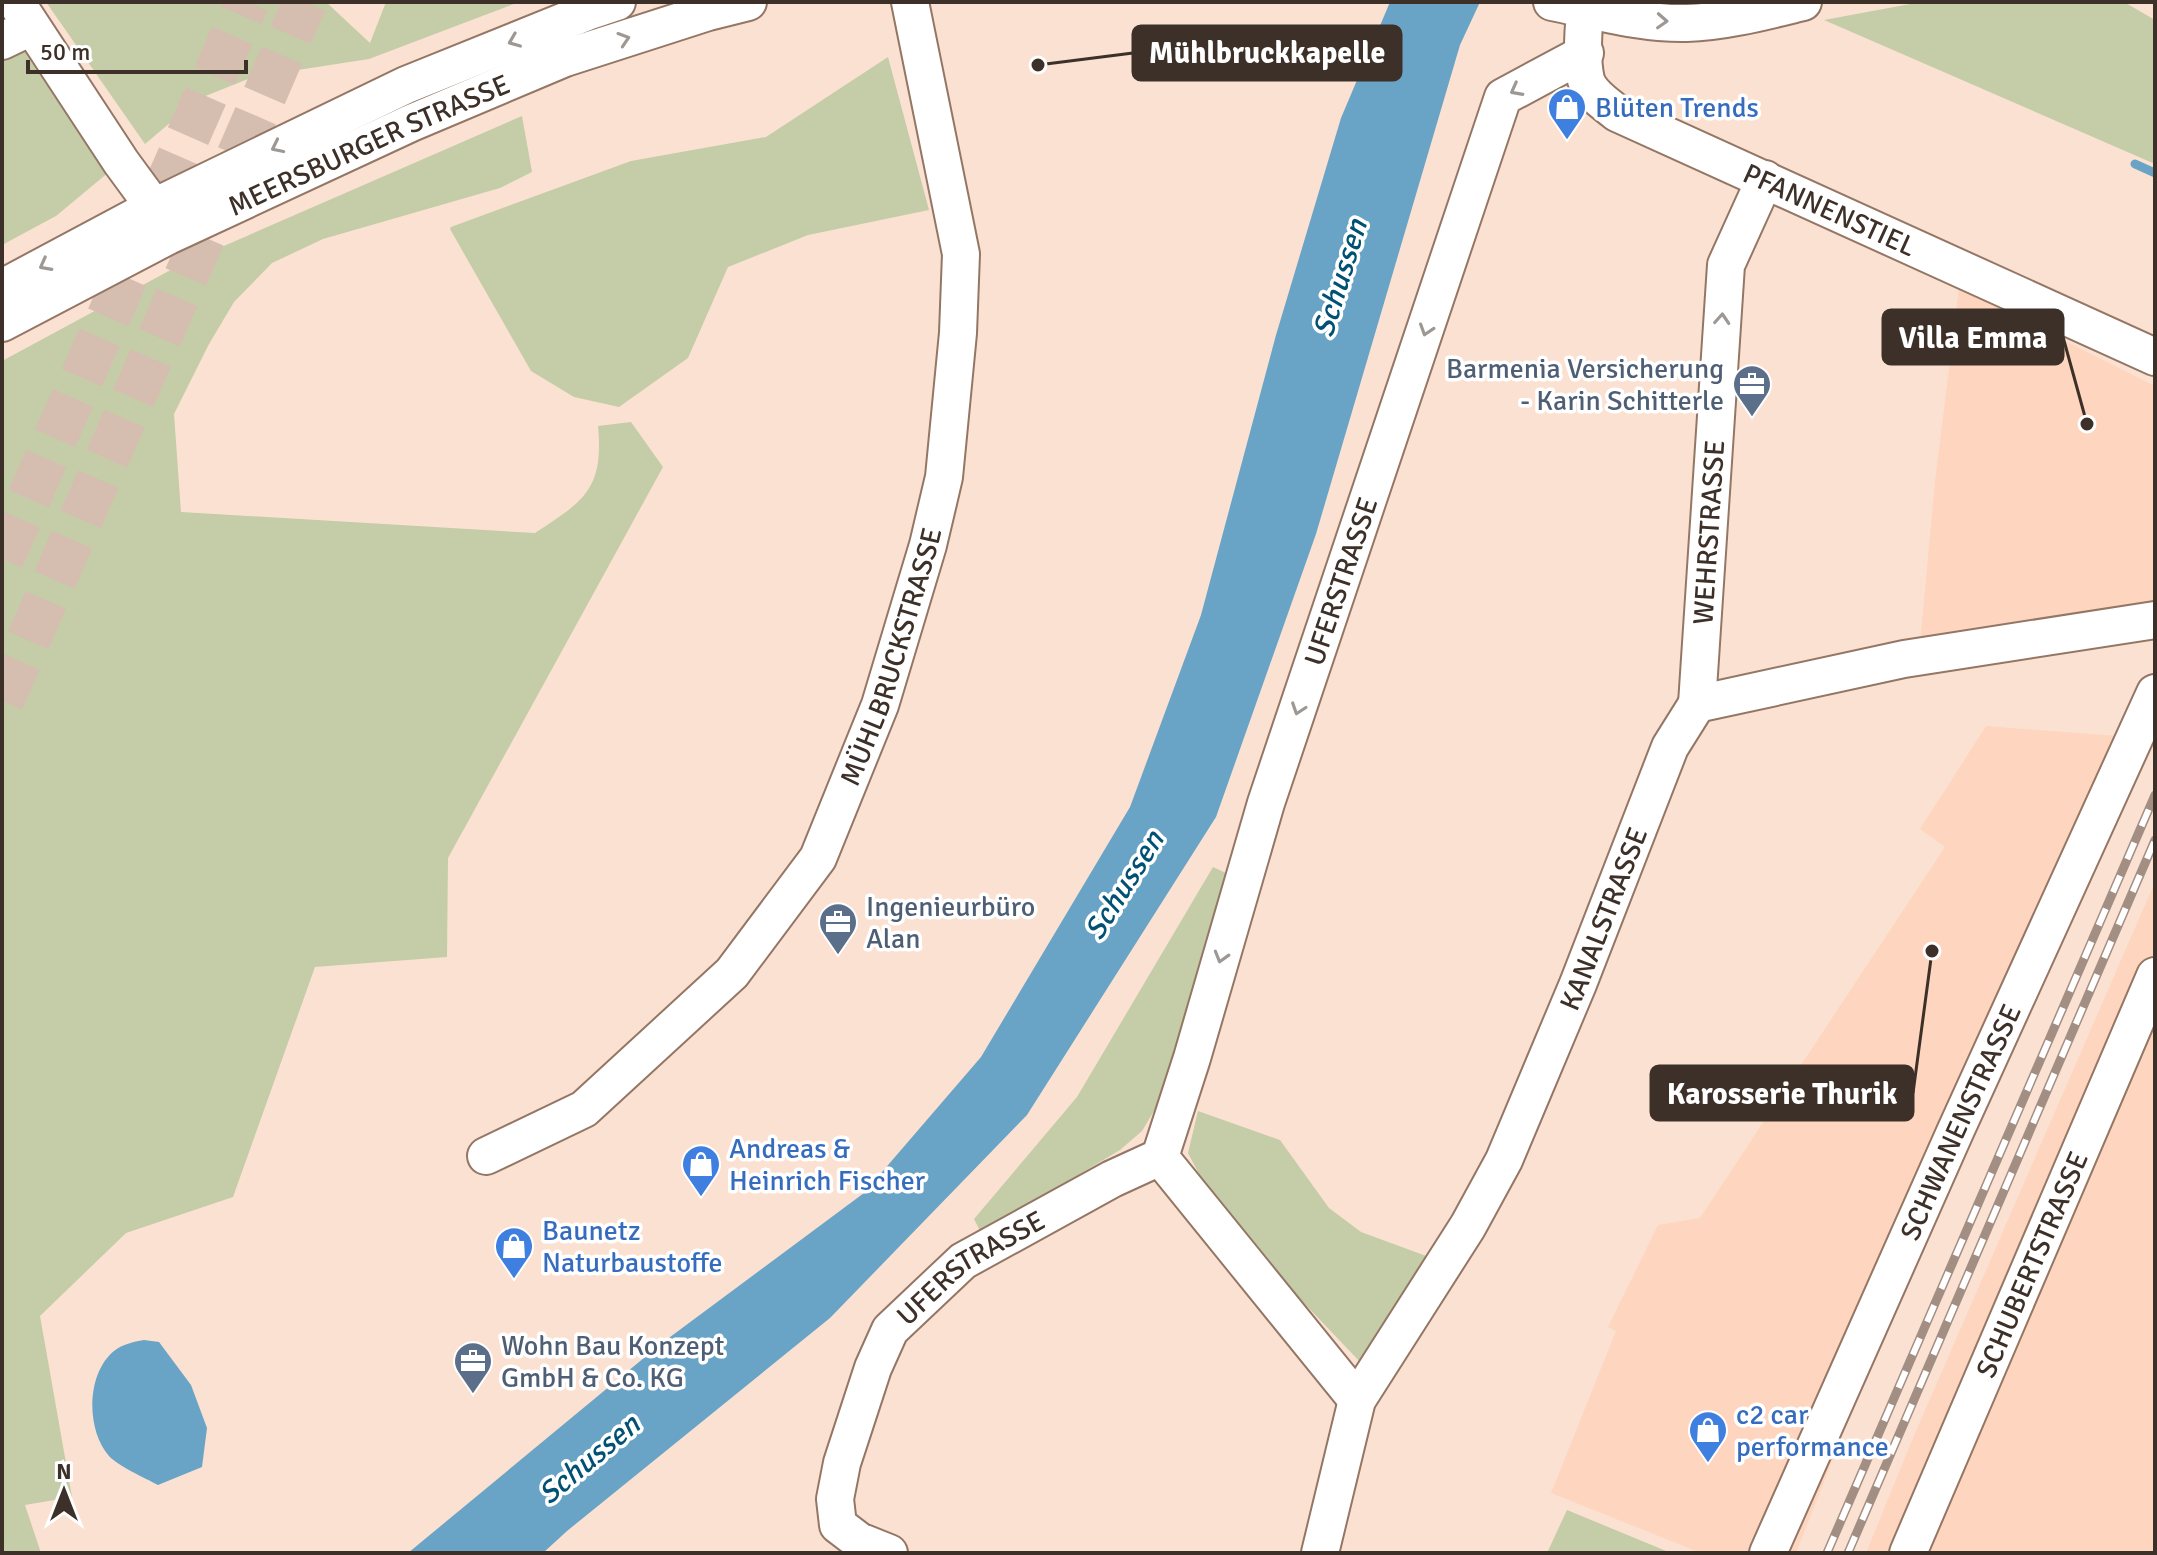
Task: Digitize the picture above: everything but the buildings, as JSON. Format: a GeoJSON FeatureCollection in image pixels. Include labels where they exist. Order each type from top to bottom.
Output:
{"type":"FeatureCollection","features":[{"type":"Feature","properties":{"kind":"street","name":"MEERSBURGER STRASSE"},"geometry":{"type":"LineString","coordinates":[[2,323],[161,222],[406,85],[617,2]]}},
{"type":"Feature","properties":{"kind":"street","name":"MEERSBURGER STRASSE"},"geometry":{"type":"LineString","coordinates":[[2,288],[565,58],[748,2]]}},
{"type":"Feature","properties":{"kind":"street","name":"MÜHLBRUCKSTRASSE"},"geometry":{"type":"LineString","coordinates":[[486,1156],[584,1109],[732,973],[818,858],[880,705],[928,545],[944,477],[958,333],[961,254],[910,2]]}},
{"type":"Feature","properties":{"kind":"street"},"geometry":{"type":"LineString","coordinates":[[1575,4],[1645,20],[1688,23],[1769,11],[1803,2]]}},
{"type":"Feature","properties":{"kind":"street","name":"PFANNENSTIEL"},"geometry":{"type":"LineString","coordinates":[[1575,4],[1587,81],[1601,100],[1617,113],[2155,357]]}},
{"type":"Feature","properties":{"kind":"street"},"geometry":{"type":"LineString","coordinates":[[17,23],[161,222]]}},
{"type":"Feature","properties":{"kind":"street","name":"UFERSTRASSE"},"geometry":{"type":"LineString","coordinates":[[889,1553],[859,1541],[838,1525],[835,1499],[842,1463],[873,1368],[890,1330],[963,1261],[1112,1179],[1160,1157],[1266,803],[1503,97],[1585,53]]}},
{"type":"Feature","properties":{"kind":"street","name":"WEHRSTRASSE"},"geometry":{"type":"LineString","coordinates":[[1697,704],[1726,265],[1765,179]]}},
{"type":"Feature","properties":{"kind":"street"},"geometry":{"type":"LineString","coordinates":[[1697,704],[1904,659],[2155,620]]}},
{"type":"Feature","properties":{"kind":"street","name":"SCHWANENSTRASSE"},"geometry":{"type":"LineString","coordinates":[[1768,1553],[2155,693]]}},
{"type":"Feature","properties":{"kind":"street","name":"KANALSTRASSE"},"geometry":{"type":"LineString","coordinates":[[1320,1553],[1357,1400],[1468,1226],[1504,1160],[1578,984],[1670,747],[1697,704]]}},
{"type":"Feature","properties":{"kind":"street","name":"SCHUBERTSTRASSE"},"geometry":{"type":"LineString","coordinates":[[1908,1553],[2155,976]]}},
{"type":"Feature","properties":{"kind":"street"},"geometry":{"type":"LineString","coordinates":[[1160,1157],[1357,1400]]}},
{"type":"Feature","properties":{"kind":"shaded area"},"geometry":{"type":"Polygon","coordinates":[[[1959,288],[2155,386],[2155,601],[2149,607],[1920,644],[1935,481],[1959,288]]]}},
{"type":"Feature","properties":{"kind":"shaded area"},"geometry":{"type":"Polygon","coordinates":[[[1986,726],[2117,736],[1796,1553],[1701,1553],[1551,1493],[1616,1331],[1608,1327],[1658,1225],[1700,1218],[1945,847],[1920,829],[1986,726]]]}},
{"type":"Feature","properties":{"kind":"shaded area"},"geometry":{"type":"Polygon","coordinates":[[[2155,882],[2155,1553],[1866,1553],[1913,1438],[2155,882]]]}},
{"type":"Feature","properties":{"kind":"green space"},"geometry":{"type":"Polygon","coordinates":[[[46,2],[326,2],[370,43],[386,2],[519,2],[369,59],[253,77],[198,99],[145,144],[46,2]]]}},
{"type":"Feature","properties":{"kind":"green space"},"geometry":{"type":"Polygon","coordinates":[[[1921,2],[2124,2],[2155,20],[2155,164],[1824,20],[1921,2]]]}},
{"type":"Feature","properties":{"kind":"green space"},"geometry":{"type":"Polygon","coordinates":[[[31,27],[121,162],[56,216],[2,245],[2,41],[31,27]]]}},
{"type":"Feature","properties":{"kind":"green space"},"geometry":{"type":"Polygon","coordinates":[[[888,57],[929,210],[808,235],[728,267],[688,358],[619,407],[574,397],[531,371],[451,227],[631,161],[766,137],[888,57]]]}},
{"type":"Feature","properties":{"kind":"green space"},"geometry":{"type":"Polygon","coordinates":[[[522,116],[532,172],[500,188],[323,239],[272,263],[234,302],[174,414],[181,512],[535,533],[566,512],[587,491],[598,465],[598,426],[631,422],[663,467],[448,858],[447,957],[315,967],[233,1197],[126,1233],[40,1316],[72,1497],[25,1505],[41,1553],[2,1553],[2,361],[178,266],[522,116]]]}},
{"type":"Feature","properties":{"kind":"green space"},"geometry":{"type":"Polygon","coordinates":[[[1213,867],[1228,874],[1157,1106],[1142,1131],[1120,1150],[981,1233],[974,1219],[1077,1097],[1213,867]]]}},
{"type":"Feature","properties":{"kind":"green space"},"geometry":{"type":"Polygon","coordinates":[[[1198,1111],[1280,1140],[1329,1208],[1361,1232],[1429,1257],[1363,1365],[1221,1216],[1188,1153],[1198,1111]]]}},
{"type":"Feature","properties":{"kind":"green space"},"geometry":{"type":"Polygon","coordinates":[[[1567,1510],[1671,1553],[1547,1553],[1567,1510]]]}},
{"type":"Feature","properties":{"kind":"water","name":"Schussen"},"geometry":{"type":"Polygon","coordinates":[[[1390,2],[1480,2],[1460,45],[1316,534],[1216,817],[1027,1115],[830,1318],[543,1553],[408,1553],[662,1343],[864,1193],[981,1057],[1130,807],[1201,615],[1276,335],[1341,118],[1390,2]]]}},
{"type":"Feature","properties":{"kind":"water"},"geometry":{"type":"Polygon","coordinates":[[[144,1340],[159,1342],[191,1385],[207,1428],[202,1467],[158,1485],[109,1456],[101,1445],[93,1417],[94,1387],[105,1361],[121,1347],[144,1340]]]}},
{"type":"Feature","properties":{"kind":"waterway"},"geometry":{"type":"LineString","coordinates":[[2135,164],[2155,173]]}},
{"type":"Feature","properties":{"kind":"tunnel"},"geometry":{"type":"LineString","coordinates":[[2,559],[247,2]]}},
{"type":"Feature","properties":{"kind":"tunnel"},"geometry":{"type":"LineString","coordinates":[[2,701],[305,2]]}},
{"type":"Feature","properties":{"kind":"railway"},"geometry":{"type":"LineString","coordinates":[[1827,1553],[2155,795]]}},
{"type":"Feature","properties":{"kind":"railway"},"geometry":{"type":"LineString","coordinates":[[1848,1553],[2155,840]]}},
{"type":"Feature","properties":{"kind":"place","name":"Mühlbruckkapelle"},"geometry":{"type":"Point","coordinates":[1038,65]}},
{"type":"Feature","properties":{"kind":"place","name":"Blüten Trends"},"geometry":{"type":"Point","coordinates":[1567,141]}},
{"type":"Feature","properties":{"kind":"place","name":"Barmenia Versicherung - Karin Schitterle"},"geometry":{"type":"Point","coordinates":[1752,418]}},
{"type":"Feature","properties":{"kind":"place","name":"Villa Emma"},"geometry":{"type":"Point","coordinates":[2087,424]}},
{"type":"Feature","properties":{"kind":"place","name":"Karosserie Thurik"},"geometry":{"type":"Point","coordinates":[1932,951]}},
{"type":"Feature","properties":{"kind":"place","name":"Ingenieurbüro Alan"},"geometry":{"type":"Point","coordinates":[838,956]}},
{"type":"Feature","properties":{"kind":"place","name":"Andreas & Heinrich Fischer"},"geometry":{"type":"Point","coordinates":[701,1198]}},
{"type":"Feature","properties":{"kind":"place","name":"Baunetz Naturbaustoffe"},"geometry":{"type":"Point","coordinates":[514,1280]}},
{"type":"Feature","properties":{"kind":"place","name":"Wohn Bau Konzept GmbH & Co. KG"},"geometry":{"type":"Point","coordinates":[473,1395]}},
{"type":"Feature","properties":{"kind":"place","name":"c2 car performance"},"geometry":{"type":"Point","coordinates":[1708,1464]}}]}
